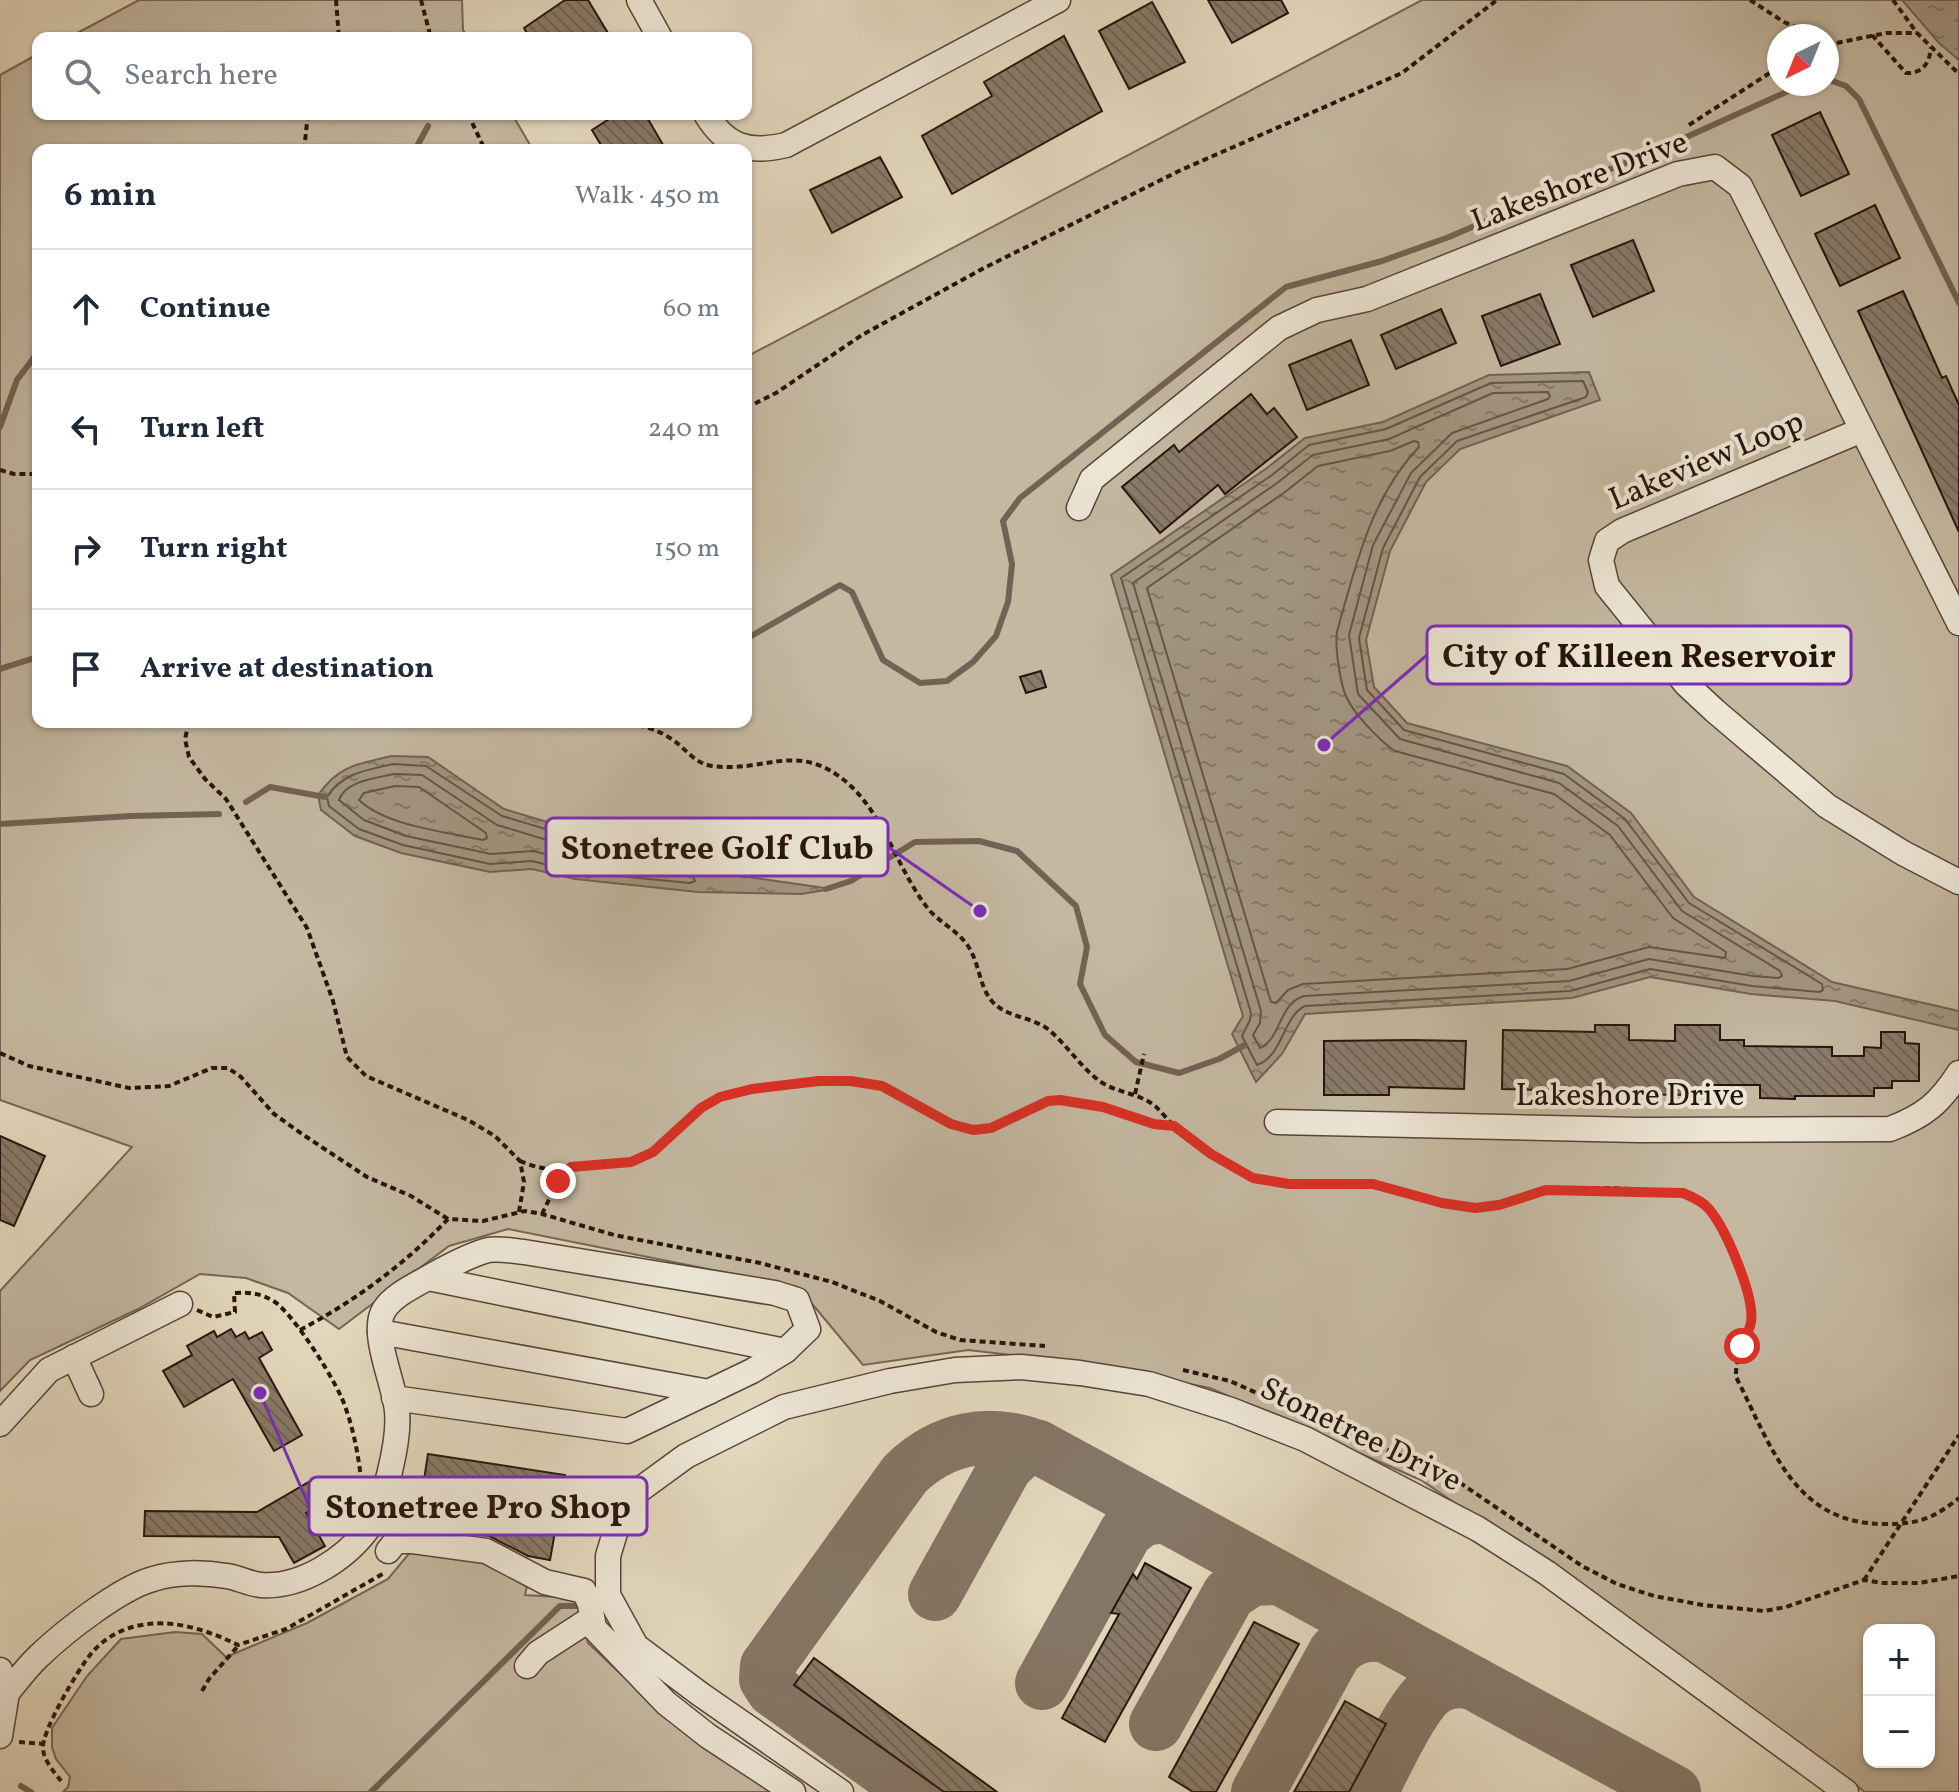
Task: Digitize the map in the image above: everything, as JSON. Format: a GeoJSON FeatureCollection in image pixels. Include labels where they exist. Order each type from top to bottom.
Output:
{"type":"FeatureCollection","features":[{"type":"Feature","properties":{"kind":"street"},"geometry":{"type":"LineString","coordinates":[[639,0],[657,32]]}},
{"type":"Feature","properties":{"kind":"street"},"geometry":{"type":"LineString","coordinates":[[752,147],[769,149],[786,145],[1058,0]]}},
{"type":"Feature","properties":{"kind":"street"},"geometry":{"type":"LineString","coordinates":[[710,120],[716,131],[737,144]]}},
{"type":"Feature","properties":{"kind":"street","name":"Lakeshore Drive"},"geometry":{"type":"LineString","coordinates":[[1079,508],[1092,479],[1279,328],[1317,310],[1367,299],[1678,174],[1715,167],[1740,186],[1959,623]]}},
{"type":"Feature","properties":{"kind":"street","name":"Lakeview Loop"},"geometry":{"type":"LineString","coordinates":[[1862,430],[1622,531],[1607,541],[1601,560],[1607,586],[1686,684],[1827,806],[1855,825],[1959,882]]}},
{"type":"Feature","properties":{"kind":"street","name":"Lakeshore Drive"},"geometry":{"type":"LineString","coordinates":[[1277,1122],[1632,1130],[1890,1129],[1917,1119],[1942,1098],[1959,1073]]}},
{"type":"Feature","properties":{"kind":"street"},"geometry":{"type":"LineString","coordinates":[[0,1736],[3,1681],[120,1595],[151,1579],[193,1574],[226,1576],[260,1585],[293,1582],[318,1571],[340,1555],[369,1526],[385,1495],[396,1430],[397,1411],[394,1398],[380,1332],[383,1311],[399,1295],[428,1278],[490,1249],[524,1252],[775,1293],[797,1300],[808,1329],[785,1351],[627,1431],[394,1398]]}},
{"type":"Feature","properties":{"kind":"street"},"geometry":{"type":"LineString","coordinates":[[428,1278],[785,1351]]}},
{"type":"Feature","properties":{"kind":"street"},"geometry":{"type":"LineString","coordinates":[[0,1424],[49,1370],[180,1304]]}},
{"type":"Feature","properties":{"kind":"street"},"geometry":{"type":"LineString","coordinates":[[380,1332],[709,1392]]}},
{"type":"Feature","properties":{"kind":"street"},"geometry":{"type":"LineString","coordinates":[[74,1357],[91,1394]]}},
{"type":"Feature","properties":{"kind":"street","name":"Stonetree Drive"},"geometry":{"type":"LineString","coordinates":[[841,1792],[636,1646],[608,1595],[608,1556],[621,1513],[638,1491],[686,1456],[784,1407],[890,1381],[955,1370],[1021,1367],[1149,1384],[1231,1410],[1305,1439],[1478,1529],[1547,1573],[1846,1792]]}},
{"type":"Feature","properties":{"kind":"street"},"geometry":{"type":"LineString","coordinates":[[388,1551],[396,1541],[486,1551],[545,1582],[584,1591],[590,1604],[594,1628],[666,1703],[708,1736],[793,1792]]}},
{"type":"Feature","properties":{"kind":"street"},"geometry":{"type":"LineString","coordinates":[[527,1666],[538,1653],[592,1618]]}},
{"type":"Feature","properties":{"kind":"path"},"geometry":{"type":"LineString","coordinates":[[336,0],[339,32]]}},
{"type":"Feature","properties":{"kind":"path"},"geometry":{"type":"LineString","coordinates":[[421,0],[429,32]]}},
{"type":"Feature","properties":{"kind":"path"},"geometry":{"type":"LineString","coordinates":[[752,405],[776,393],[862,335],[984,268],[1181,170],[1402,73],[1497,0]]}},
{"type":"Feature","properties":{"kind":"path"},"geometry":{"type":"LineString","coordinates":[[1750,0],[1789,24]]}},
{"type":"Feature","properties":{"kind":"path"},"geometry":{"type":"LineString","coordinates":[[1893,0],[1917,33],[1959,74]]}},
{"type":"Feature","properties":{"kind":"path"},"geometry":{"type":"LineString","coordinates":[[1839,41],[1872,35],[1917,33]]}},
{"type":"Feature","properties":{"kind":"path"},"geometry":{"type":"LineString","coordinates":[[1872,35],[1906,73],[1921,70],[1929,58],[1931,47]]}},
{"type":"Feature","properties":{"kind":"path"},"geometry":{"type":"LineString","coordinates":[[1689,125],[1767,75]]}},
{"type":"Feature","properties":{"kind":"path"},"geometry":{"type":"LineString","coordinates":[[305,144],[307,120]]}},
{"type":"Feature","properties":{"kind":"path"},"geometry":{"type":"LineString","coordinates":[[471,120],[482,144]]}},
{"type":"Feature","properties":{"kind":"path"},"geometry":{"type":"LineString","coordinates":[[0,470],[32,475]]}},
{"type":"Feature","properties":{"kind":"path"},"geometry":{"type":"LineString","coordinates":[[188,728],[185,739],[189,757],[205,779],[226,799],[307,928],[333,1001],[347,1057],[366,1076],[468,1120],[495,1136],[520,1161],[543,1168],[631,1162],[653,1152],[701,1108],[720,1097],[752,1089],[819,1081],[851,1081],[882,1086],[951,1124],[973,1130],[991,1128],[1048,1101],[1060,1100],[1103,1107],[1154,1124],[1174,1126]]}},
{"type":"Feature","properties":{"kind":"path"},"geometry":{"type":"LineString","coordinates":[[651,728],[675,740],[688,755],[706,765],[735,768],[796,758],[816,762],[850,785],[889,841],[907,876],[933,914],[959,934],[971,949],[987,996],[997,1007],[1048,1029],[1085,1070],[1105,1085],[1135,1094],[1155,1106],[1174,1126],[1211,1154],[1253,1178],[1277,1182],[1373,1184],[1442,1203],[1475,1208],[1499,1205],[1558,1189],[1683,1193],[1700,1201],[1717,1222],[1750,1297],[1751,1321],[1736,1363],[1736,1377],[1785,1473],[1803,1493],[1835,1517],[1864,1524],[1901,1524],[1927,1519],[1959,1498]]}},
{"type":"Feature","properties":{"kind":"path"},"geometry":{"type":"LineString","coordinates":[[0,1053],[29,1066],[129,1088],[169,1086],[212,1068],[228,1068],[241,1077],[274,1114],[305,1136],[367,1177],[411,1196],[448,1219]]}},
{"type":"Feature","properties":{"kind":"path"},"geometry":{"type":"LineString","coordinates":[[1135,1094],[1144,1054]]}},
{"type":"Feature","properties":{"kind":"path"},"geometry":{"type":"LineString","coordinates":[[519,1212],[524,1182],[520,1161]]}},
{"type":"Feature","properties":{"kind":"path"},"geometry":{"type":"LineString","coordinates":[[542,1214],[558,1181],[571,1167]]}},
{"type":"Feature","properties":{"kind":"path"},"geometry":{"type":"LineString","coordinates":[[180,1304],[213,1317],[235,1312],[234,1293],[252,1292],[276,1303],[300,1330],[345,1405],[357,1446],[369,1526]]}},
{"type":"Feature","properties":{"kind":"path"},"geometry":{"type":"LineString","coordinates":[[1864,1580],[1959,1435]]}},
{"type":"Feature","properties":{"kind":"path"},"geometry":{"type":"LineString","coordinates":[[202,1691],[238,1645],[286,1629],[386,1574],[388,1551]]}},
{"type":"Feature","properties":{"kind":"path"},"geometry":{"type":"LineString","coordinates":[[61,1781],[43,1750],[45,1737],[50,1721],[78,1674],[104,1641],[120,1631],[144,1626],[185,1625],[208,1630],[238,1645]]}},
{"type":"Feature","properties":{"kind":"shaded area"},"geometry":{"type":"Polygon","coordinates":[[[139,0],[462,0],[464,32],[79,32],[139,0]]]}},
{"type":"Feature","properties":{"kind":"shaded area"},"geometry":{"type":"Polygon","coordinates":[[[1422,0],[1959,0],[1959,1792],[1865,1792],[1674,1653],[1421,1480],[1210,1388],[1083,1363],[968,1350],[863,1365],[798,1287],[508,1229],[449,1246],[339,1329],[288,1293],[246,1278],[200,1274],[138,1309],[30,1360],[0,1391],[0,1291],[132,1147],[0,1100],[0,75],[32,57],[32,120],[516,120],[530,144],[32,144],[32,728],[752,728],[752,354],[1422,0]]]}},
{"type":"Feature","properties":{"kind":"shaded area"},"geometry":{"type":"Polygon","coordinates":[[[416,1545],[484,1555],[529,1577],[525,1595],[576,1598],[588,1643],[640,1692],[786,1792],[63,1792],[68,1787],[70,1777],[56,1759],[52,1747],[52,1728],[87,1676],[121,1639],[175,1632],[202,1634],[226,1657],[307,1623],[388,1579],[416,1545]]]}},
{"type":"Feature","properties":{"kind":"water"},"geometry":{"type":"Polygon","coordinates":[[[1902,0],[1959,0],[1959,60],[1939,43],[1902,0]]]}},
{"type":"Feature","properties":{"kind":"water"},"geometry":{"type":"Polygon","coordinates":[[[1589,372],[1600,400],[1460,449],[1426,482],[1390,551],[1366,640],[1374,687],[1407,723],[1567,766],[1631,813],[1694,897],[1832,982],[1959,1011],[1959,1030],[1835,1001],[1751,994],[1650,977],[1572,998],[1305,1014],[1282,1054],[1256,1082],[1232,1034],[1243,1016],[1111,575],[1267,468],[1305,438],[1383,422],[1489,375],[1589,372]]]}},
{"type":"Feature","properties":{"kind":"water"},"geometry":{"type":"Polygon","coordinates":[[[392,756],[428,757],[504,809],[611,841],[663,861],[832,889],[801,894],[698,892],[575,879],[532,869],[490,872],[401,853],[355,836],[321,810],[318,795],[342,772],[359,764],[392,756]]]}},
{"type":"Feature","properties":{"kind":"building"},"geometry":{"type":"Polygon","coordinates":[[[565,0],[588,0],[607,32],[526,32],[524,28],[565,0]]]}},
{"type":"Feature","properties":{"kind":"building"},"geometry":{"type":"Polygon","coordinates":[[[1208,0],[1281,0],[1288,13],[1232,43],[1208,0]]]}},
{"type":"Feature","properties":{"kind":"building"},"geometry":{"type":"Polygon","coordinates":[[[1152,2],[1185,62],[1129,89],[1099,31],[1152,2]]]}},
{"type":"Feature","properties":{"kind":"building"},"geometry":{"type":"Polygon","coordinates":[[[1064,36],[1102,111],[952,194],[922,136],[992,96],[984,82],[1064,36]]]}},
{"type":"Feature","properties":{"kind":"building"},"geometry":{"type":"Polygon","coordinates":[[[1820,112],[1849,174],[1801,196],[1772,135],[1820,112]]]}},
{"type":"Feature","properties":{"kind":"building"},"geometry":{"type":"Polygon","coordinates":[[[608,120],[648,120],[662,144],[600,144],[592,130],[608,120]]]}},
{"type":"Feature","properties":{"kind":"building"},"geometry":{"type":"Polygon","coordinates":[[[880,157],[902,197],[832,233],[810,190],[880,157]]]}},
{"type":"Feature","properties":{"kind":"building"},"geometry":{"type":"Polygon","coordinates":[[[1875,205],[1900,258],[1840,286],[1815,234],[1875,205]]]}},
{"type":"Feature","properties":{"kind":"building"},"geometry":{"type":"Polygon","coordinates":[[[1633,240],[1654,291],[1593,317],[1571,265],[1633,240]]]}},
{"type":"Feature","properties":{"kind":"building"},"geometry":{"type":"Polygon","coordinates":[[[1903,291],[1942,378],[1946,376],[1959,405],[1959,532],[1858,311],[1903,291]]]}},
{"type":"Feature","properties":{"kind":"building"},"geometry":{"type":"Polygon","coordinates":[[[1540,294],[1560,344],[1501,366],[1482,316],[1540,294]]]}},
{"type":"Feature","properties":{"kind":"building"},"geometry":{"type":"Polygon","coordinates":[[[1441,309],[1456,343],[1396,369],[1381,335],[1441,309]]]}},
{"type":"Feature","properties":{"kind":"building"},"geometry":{"type":"Polygon","coordinates":[[[1351,340],[1369,385],[1307,410],[1289,365],[1351,340]]]}},
{"type":"Feature","properties":{"kind":"building"},"geometry":{"type":"Polygon","coordinates":[[[1251,394],[1267,414],[1274,408],[1297,437],[1225,494],[1218,485],[1160,533],[1122,487],[1174,445],[1179,452],[1251,394]]]}},
{"type":"Feature","properties":{"kind":"building"},"geometry":{"type":"Polygon","coordinates":[[[1041,671],[1046,687],[1026,693],[1020,677],[1041,671]]]}},
{"type":"Feature","properties":{"kind":"building"},"geometry":{"type":"Polygon","coordinates":[[[1595,1025],[1629,1025],[1629,1040],[1675,1041],[1675,1025],[1720,1025],[1720,1040],[1744,1040],[1744,1046],[1832,1047],[1832,1056],[1864,1056],[1864,1047],[1881,1048],[1881,1032],[1905,1032],[1905,1043],[1919,1044],[1919,1081],[1892,1081],[1892,1088],[1874,1088],[1874,1096],[1795,1096],[1795,1099],[1760,1098],[1760,1085],[1707,1085],[1707,1095],[1583,1094],[1583,1091],[1502,1089],[1503,1030],[1595,1032],[1595,1025]]]}},
{"type":"Feature","properties":{"kind":"building"},"geometry":{"type":"Polygon","coordinates":[[[1324,1041],[1466,1041],[1464,1089],[1389,1087],[1389,1095],[1324,1095],[1324,1041]]]}},
{"type":"Feature","properties":{"kind":"building"},"geometry":{"type":"Polygon","coordinates":[[[0,1136],[45,1156],[14,1226],[0,1220],[0,1136]]]}},
{"type":"Feature","properties":{"kind":"building"},"geometry":{"type":"Polygon","coordinates":[[[231,1329],[236,1337],[245,1332],[249,1339],[262,1332],[272,1350],[259,1358],[302,1435],[274,1451],[233,1379],[184,1407],[163,1371],[192,1355],[187,1346],[214,1331],[217,1337],[231,1329]]]}},
{"type":"Feature","properties":{"kind":"building"},"geometry":{"type":"Polygon","coordinates":[[[428,1454],[565,1475],[550,1560],[528,1556],[489,1536],[410,1526],[412,1512],[419,1513],[428,1454]]]}},
{"type":"Feature","properties":{"kind":"building"},"geometry":{"type":"Polygon","coordinates":[[[314,1479],[326,1502],[306,1513],[325,1546],[294,1563],[279,1537],[144,1536],[145,1511],[257,1512],[314,1479]]]}},
{"type":"Feature","properties":{"kind":"building"},"geometry":{"type":"Polygon","coordinates":[[[1145,1563],[1191,1588],[1105,1742],[1062,1718],[1119,1614],[1111,1613],[1133,1574],[1137,1579],[1145,1563]]]}},
{"type":"Feature","properties":{"kind":"building"},"geometry":{"type":"Polygon","coordinates":[[[1254,1622],[1299,1644],[1216,1792],[1193,1792],[1169,1777],[1254,1622]]]}},
{"type":"Feature","properties":{"kind":"building"},"geometry":{"type":"Polygon","coordinates":[[[814,1658],[997,1792],[944,1792],[794,1685],[814,1658]]]}},
{"type":"Feature","properties":{"kind":"building"},"geometry":{"type":"Polygon","coordinates":[[[1345,1701],[1386,1724],[1349,1792],[1294,1792],[1345,1701]]]}},
{"type":"Feature","properties":{"kind":"waterway"},"geometry":{"type":"LineString","coordinates":[[1839,83],[1859,99],[1959,303]]}},
{"type":"Feature","properties":{"kind":"waterway"},"geometry":{"type":"LineString","coordinates":[[752,636],[840,585],[852,592],[883,660],[920,683],[947,681],[973,662],[996,636],[1008,602],[1012,564],[1003,521],[1020,498],[1286,287],[1382,261],[1449,237],[1651,153],[1777,96]]}},
{"type":"Feature","properties":{"kind":"waterway"},"geometry":{"type":"LineString","coordinates":[[418,144],[428,126]]}},
{"type":"Feature","properties":{"kind":"waterway"},"geometry":{"type":"LineString","coordinates":[[0,427],[17,380],[32,360]]}},
{"type":"Feature","properties":{"kind":"waterway"},"geometry":{"type":"LineString","coordinates":[[0,669],[32,659]]}},
{"type":"Feature","properties":{"kind":"waterway"},"geometry":{"type":"LineString","coordinates":[[246,802],[270,787],[325,797]]}},
{"type":"Feature","properties":{"kind":"waterway"},"geometry":{"type":"LineString","coordinates":[[0,824],[219,814]]}},
{"type":"Feature","properties":{"kind":"waterway"},"geometry":{"type":"LineString","coordinates":[[826,889],[851,881],[915,842],[979,841],[1017,851],[1076,906],[1087,947],[1080,984],[1105,1035],[1136,1062],[1179,1073],[1219,1059],[1245,1045]]}},
{"type":"Feature","properties":{"kind":"waterway"},"geometry":{"type":"LineString","coordinates":[[371,1792],[560,1606],[582,1606]]}},
{"type":"Feature","properties":{"kind":"waterway"},"geometry":{"type":"LineString","coordinates":[[21,1786],[31,1792]]}},
{"type":"Feature","properties":{"kind":"taxiway"},"geometry":{"type":"LineString","coordinates":[[915,1792],[773,1690],[766,1679],[767,1666],[905,1474],[920,1461],[951,1444],[984,1438],[1002,1438],[1038,1447],[1674,1792]]}},
{"type":"Feature","properties":{"kind":"taxiway"},"geometry":{"type":"LineString","coordinates":[[935,1594],[1006,1466],[1024,1449],[1038,1447]]}},
{"type":"Feature","properties":{"kind":"taxiway"},"geometry":{"type":"LineString","coordinates":[[1042,1683],[1126,1532],[1143,1519],[1164,1516]]}},
{"type":"Feature","properties":{"kind":"taxiway"},"geometry":{"type":"LineString","coordinates":[[1156,1724],[1229,1594],[1252,1579],[1279,1578]]}},
{"type":"Feature","properties":{"kind":"taxiway"},"geometry":{"type":"LineString","coordinates":[[1258,1792],[1335,1652],[1359,1637],[1387,1636]]}},
{"type":"Feature","properties":{"kind":"taxiway"},"geometry":{"type":"LineString","coordinates":[[1371,1792],[1400,1735],[1428,1694],[1450,1682],[1473,1683]]}},
{"type":"Feature","properties":{"kind":"place","name":"City of Killeen Reservoir"},"geometry":{"type":"Point","coordinates":[1324,745]}},
{"type":"Feature","properties":{"kind":"place","name":"Stonetree Golf Club"},"geometry":{"type":"Point","coordinates":[980,911]}},
{"type":"Feature","properties":{"kind":"place","name":"Stonetree Pro Shop"},"geometry":{"type":"Point","coordinates":[260,1393]}},
{"type":"Feature","properties":{"kind":"route"},"geometry":{"type":"LineString","coordinates":[[558,1181],[571,1167],[631,1162],[653,1152],[701,1108],[720,1097],[752,1089],[819,1081],[851,1081],[882,1086],[951,1124],[973,1130],[991,1128],[1048,1101],[1060,1100],[1103,1107],[1154,1124],[1174,1126],[1211,1154],[1253,1178],[1289,1184],[1373,1184],[1442,1203],[1475,1208],[1499,1205],[1546,1190],[1683,1193],[1710,1210],[1750,1297],[1751,1321],[1742,1346]]}}]}
